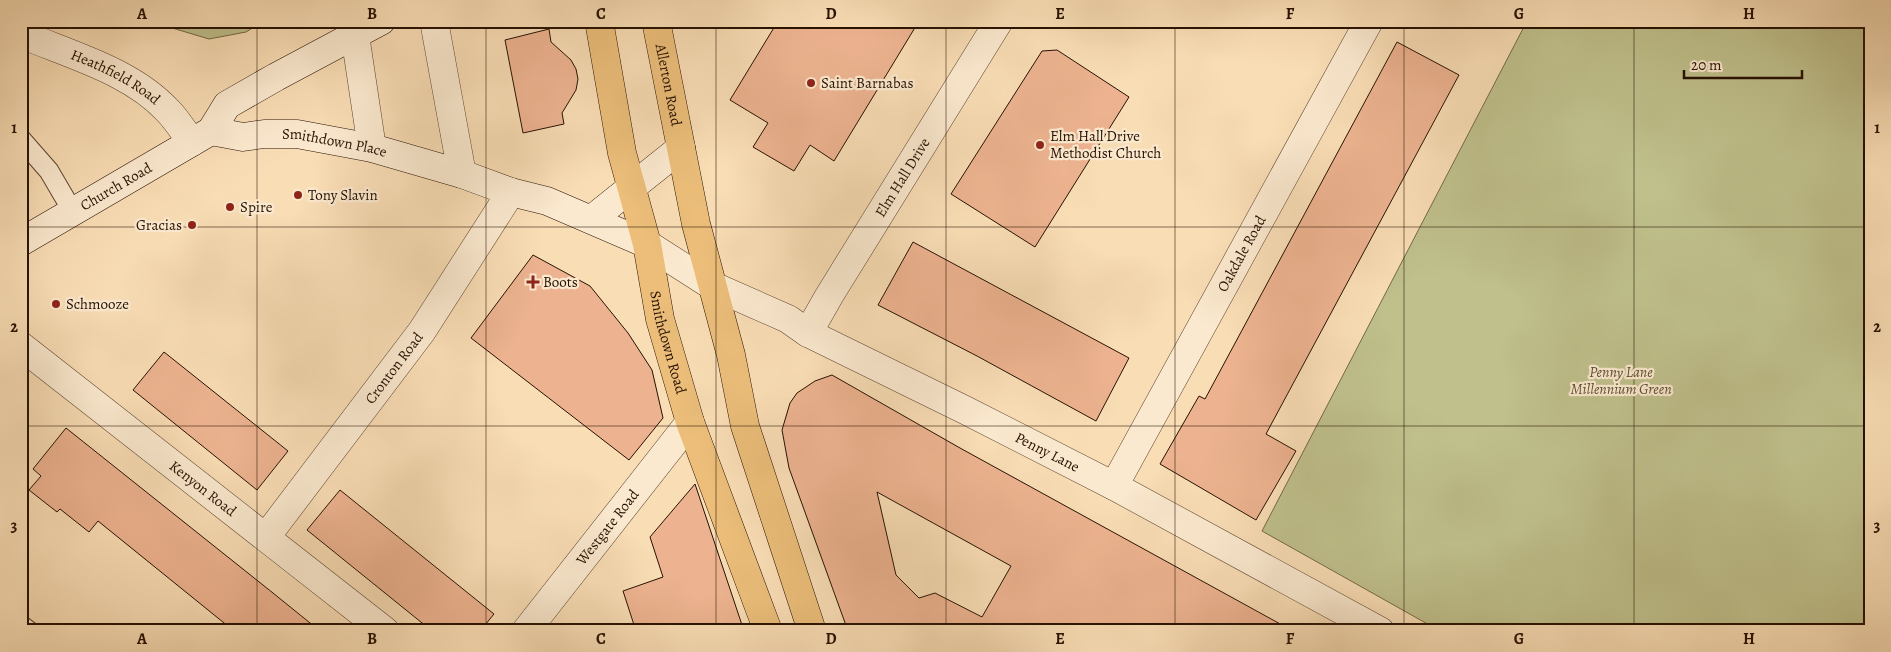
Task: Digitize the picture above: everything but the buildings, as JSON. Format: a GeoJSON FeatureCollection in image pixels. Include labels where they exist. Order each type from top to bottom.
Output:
{"type":"FeatureCollection","features":[{"type":"Feature","properties":{"kind":"highway","name":"Allerton Road"},"geometry":{"type":"LineString","coordinates":[[656,21],[681,148]]}},
{"type":"Feature","properties":{"kind":"highway","name":"Smithdown Road"},"geometry":{"type":"LineString","coordinates":[[600,32],[622,153],[647,244],[660,319],[690,422],[768,631]]}},
{"type":"Feature","properties":{"kind":"highway"},"geometry":{"type":"LineString","coordinates":[[681,148],[696,224],[711,286],[731,355],[745,426],[812,631]]}},
{"type":"Feature","properties":{"kind":"street"},"geometry":{"type":"LineString","coordinates":[[202,136],[227,106],[276,77],[380,21]]}},
{"type":"Feature","properties":{"kind":"street"},"geometry":{"type":"LineString","coordinates":[[434,21],[462,174]]}},
{"type":"Feature","properties":{"kind":"street","name":"Elm Hall Drive"},"geometry":{"type":"LineString","coordinates":[[808,333],[998,21]]}},
{"type":"Feature","properties":{"kind":"street","name":"Oakdale Road"},"geometry":{"type":"LineString","coordinates":[[1114,486],[1369,21]]}},
{"type":"Feature","properties":{"kind":"street","name":"Heathfield Road"},"geometry":{"type":"LineString","coordinates":[[21,34],[127,78],[153,96],[169,111],[202,136]]}},
{"type":"Feature","properties":{"kind":"street"},"geometry":{"type":"LineString","coordinates":[[355,35],[372,148]]}},
{"type":"Feature","properties":{"kind":"street","name":"Smithdown Place"},"geometry":{"type":"LineString","coordinates":[[202,136],[298,134],[372,148],[462,174],[511,192],[547,201],[592,219],[647,244],[711,286]]}},
{"type":"Feature","properties":{"kind":"street","name":"Church Road"},"geometry":{"type":"LineString","coordinates":[[21,242],[202,136]]}},
{"type":"Feature","properties":{"kind":"street"},"geometry":{"type":"LineString","coordinates":[[592,219],[681,148]]}},
{"type":"Feature","properties":{"kind":"street","name":"Cronton Road"},"geometry":{"type":"LineString","coordinates":[[266,536],[422,331],[511,192]]}},
{"type":"Feature","properties":{"kind":"street","name":"Penny Lane"},"geometry":{"type":"LineString","coordinates":[[711,286],[788,320],[808,333],[966,410],[1114,486],[1380,631]]}},
{"type":"Feature","properties":{"kind":"street","name":"Kenyon Road"},"geometry":{"type":"LineString","coordinates":[[21,346],[385,631]]}},
{"type":"Feature","properties":{"kind":"street","name":"Westgate Road"},"geometry":{"type":"LineString","coordinates":[[526,631],[690,422]]}},
{"type":"Feature","properties":{"kind":"lane"},"geometry":{"type":"LineString","coordinates":[[21,139],[49,172],[73,212]]}},
{"type":"Feature","properties":{"kind":"lane"},"geometry":{"type":"LineString","coordinates":[[21,625],[29,631]]}},
{"type":"Feature","properties":{"kind":"green space"},"geometry":{"type":"Polygon","coordinates":[[[149,21],[264,21],[246,32],[209,39],[149,21]]]}},
{"type":"Feature","properties":{"kind":"green space","name":"Penny Lane Millennium Green"},"geometry":{"type":"Polygon","coordinates":[[[1527,21],[1870,21],[1870,631],[1440,631],[1262,531],[1527,21]]]}},
{"type":"Feature","properties":{"kind":"place","name":"Saint Barnabas"},"geometry":{"type":"Point","coordinates":[811,83]}},
{"type":"Feature","properties":{"kind":"place","name":"Elm Hall Drive Methodist Church"},"geometry":{"type":"Point","coordinates":[1040,145]}},
{"type":"Feature","properties":{"kind":"place","name":"Tony Slavin"},"geometry":{"type":"Point","coordinates":[298,195]}},
{"type":"Feature","properties":{"kind":"place","name":"Spire"},"geometry":{"type":"Point","coordinates":[230,207]}},
{"type":"Feature","properties":{"kind":"place","name":"Gracias"},"geometry":{"type":"Point","coordinates":[192,225]}},
{"type":"Feature","properties":{"kind":"place","name":"Boots"},"geometry":{"type":"Point","coordinates":[533,282]}},
{"type":"Feature","properties":{"kind":"place","name":"Schmooze"},"geometry":{"type":"Point","coordinates":[56,304]}}]}
